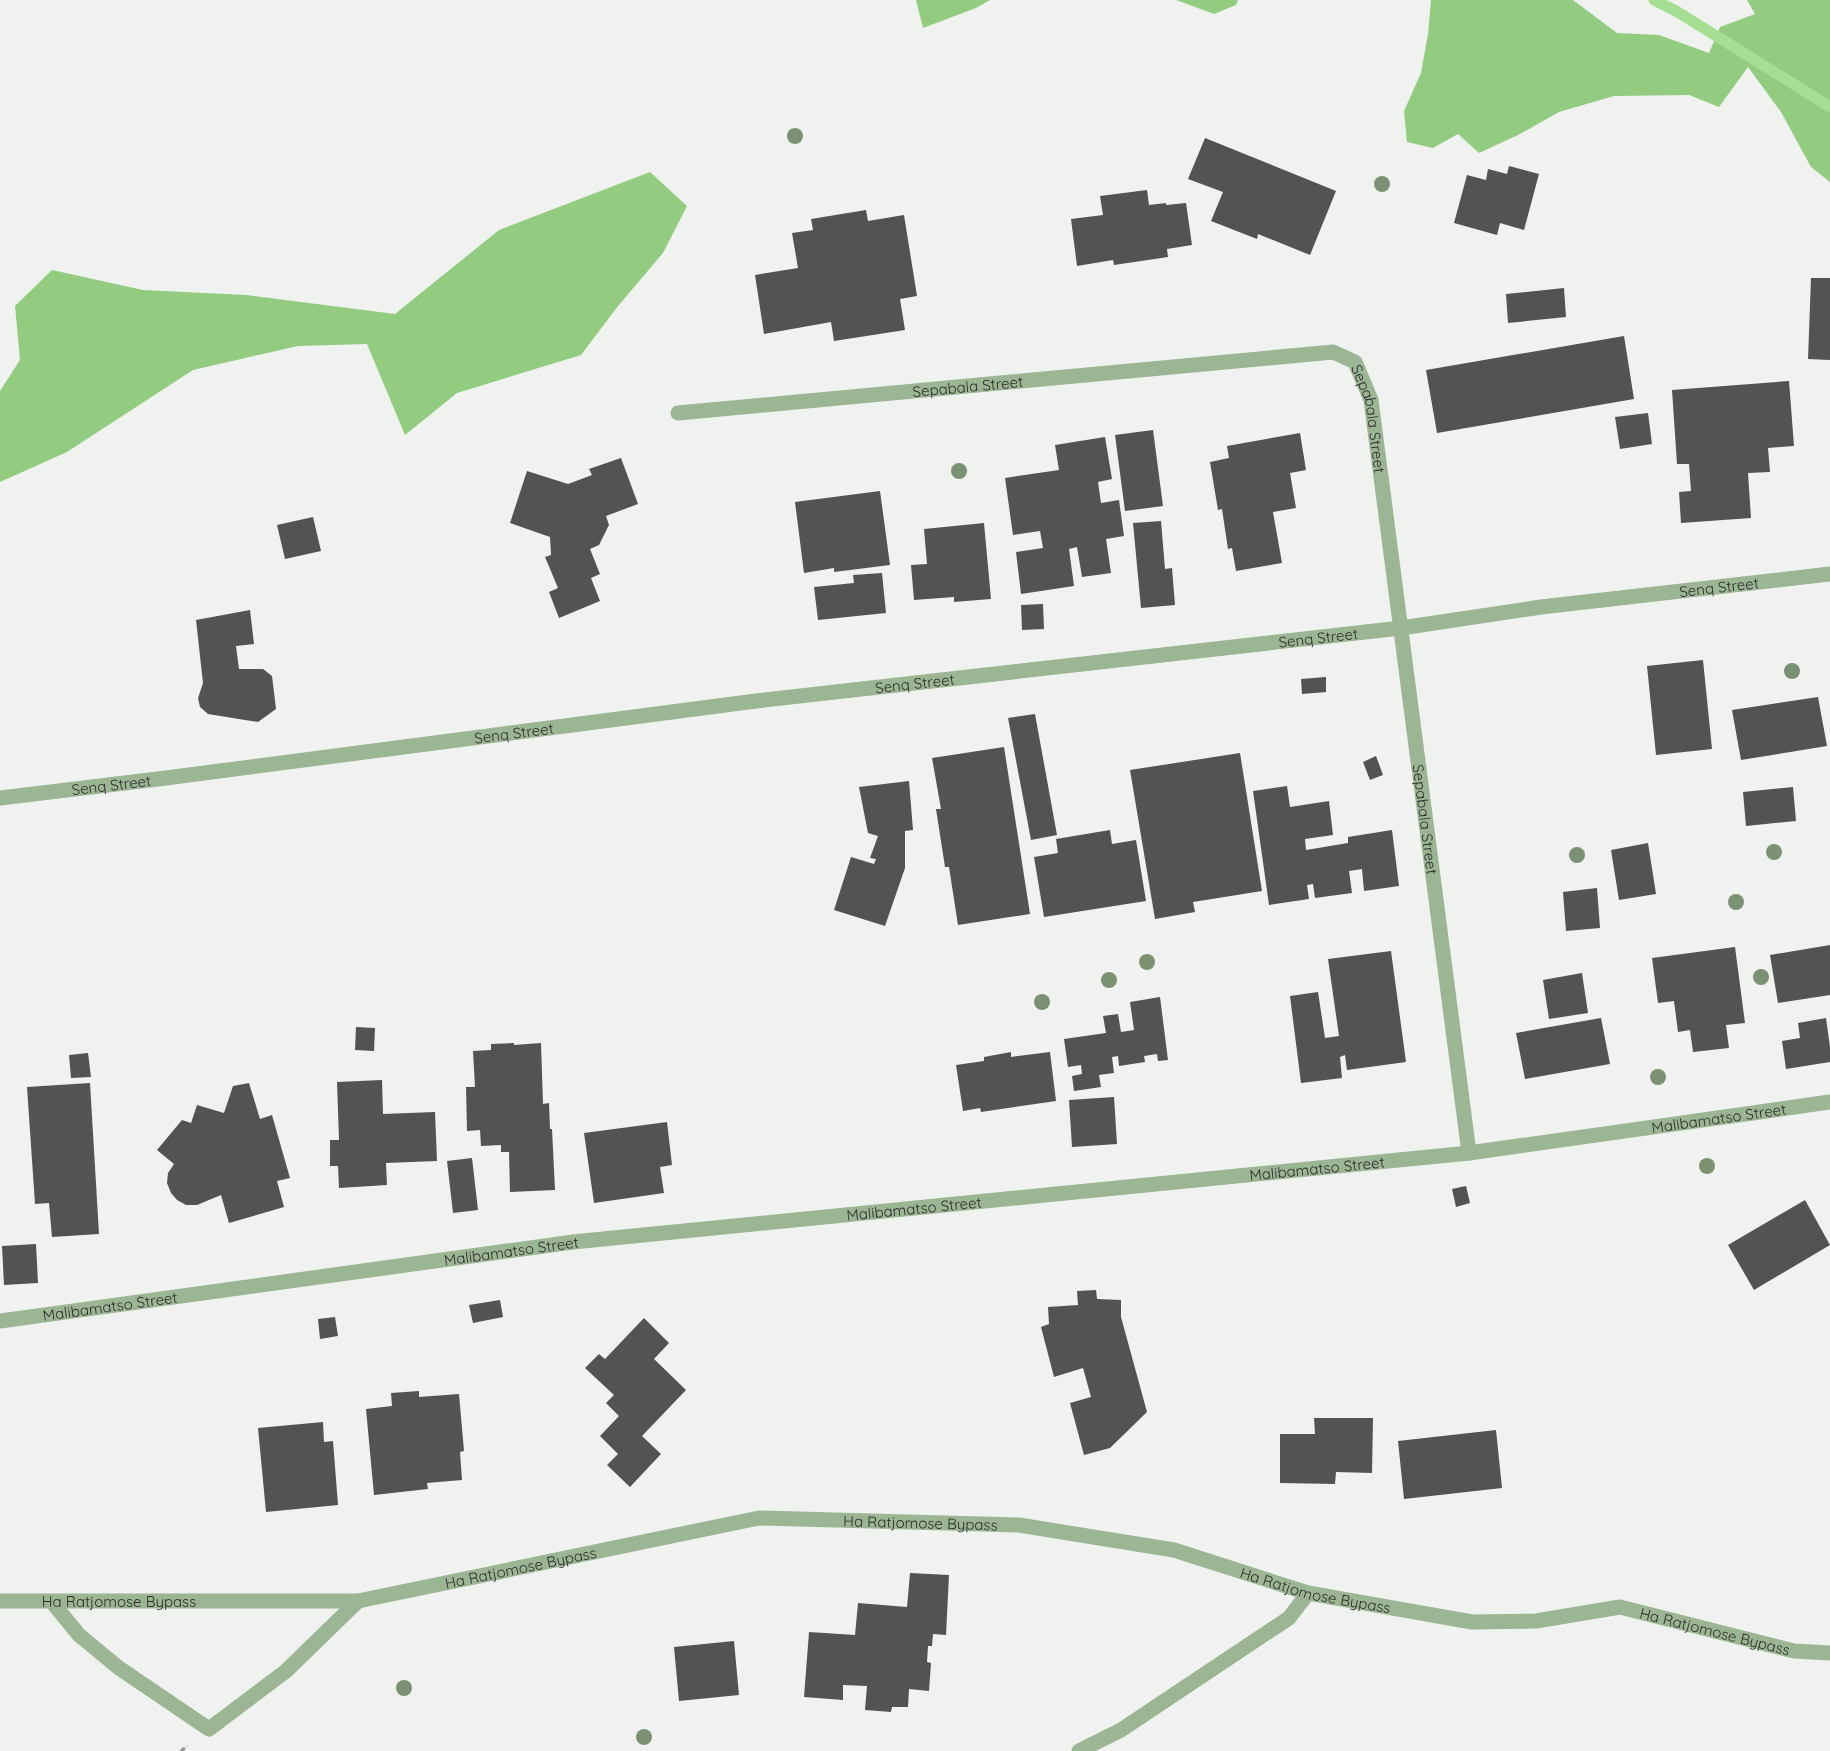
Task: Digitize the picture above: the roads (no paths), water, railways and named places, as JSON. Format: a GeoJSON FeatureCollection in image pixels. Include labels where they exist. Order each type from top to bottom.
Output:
{"type":"FeatureCollection","features":[{"type":"Feature","properties":{"kind":"street","name":"Sepabala Street"},"geometry":{"type":"LineString","coordinates":[[678,413],[1333,352],[1355,362],[1371,400],[1469,1153]]}},
{"type":"Feature","properties":{"kind":"street","name":"Senq Street"},"geometry":{"type":"LineString","coordinates":[[0,798],[756,701],[1402,628],[1541,607],[1830,574]]}},
{"type":"Feature","properties":{"kind":"street","name":"Malibamatso Street"},"geometry":{"type":"LineString","coordinates":[[0,1321],[574,1242],[1469,1153],[1830,1102]]}},
{"type":"Feature","properties":{"kind":"street","name":"Ha Ratjomose Bypass"},"geometry":{"type":"LineString","coordinates":[[0,1601],[358,1601],[759,1518],[1019,1525],[1174,1550],[1308,1594],[1472,1622],[1536,1620],[1620,1607],[1794,1651],[1830,1653]]}},
{"type":"Feature","properties":{"kind":"street"},"geometry":{"type":"LineString","coordinates":[[1079,1751],[1120,1730],[1289,1618],[1308,1594]]}},
{"type":"Feature","properties":{"kind":"street"},"geometry":{"type":"LineString","coordinates":[[52,1602],[79,1635],[119,1668],[209,1730],[286,1672],[358,1601]]}},
{"type":"Feature","properties":{"kind":"waterway"},"geometry":{"type":"LineString","coordinates":[[1654,0],[1676,11],[1830,107]]}}]}
